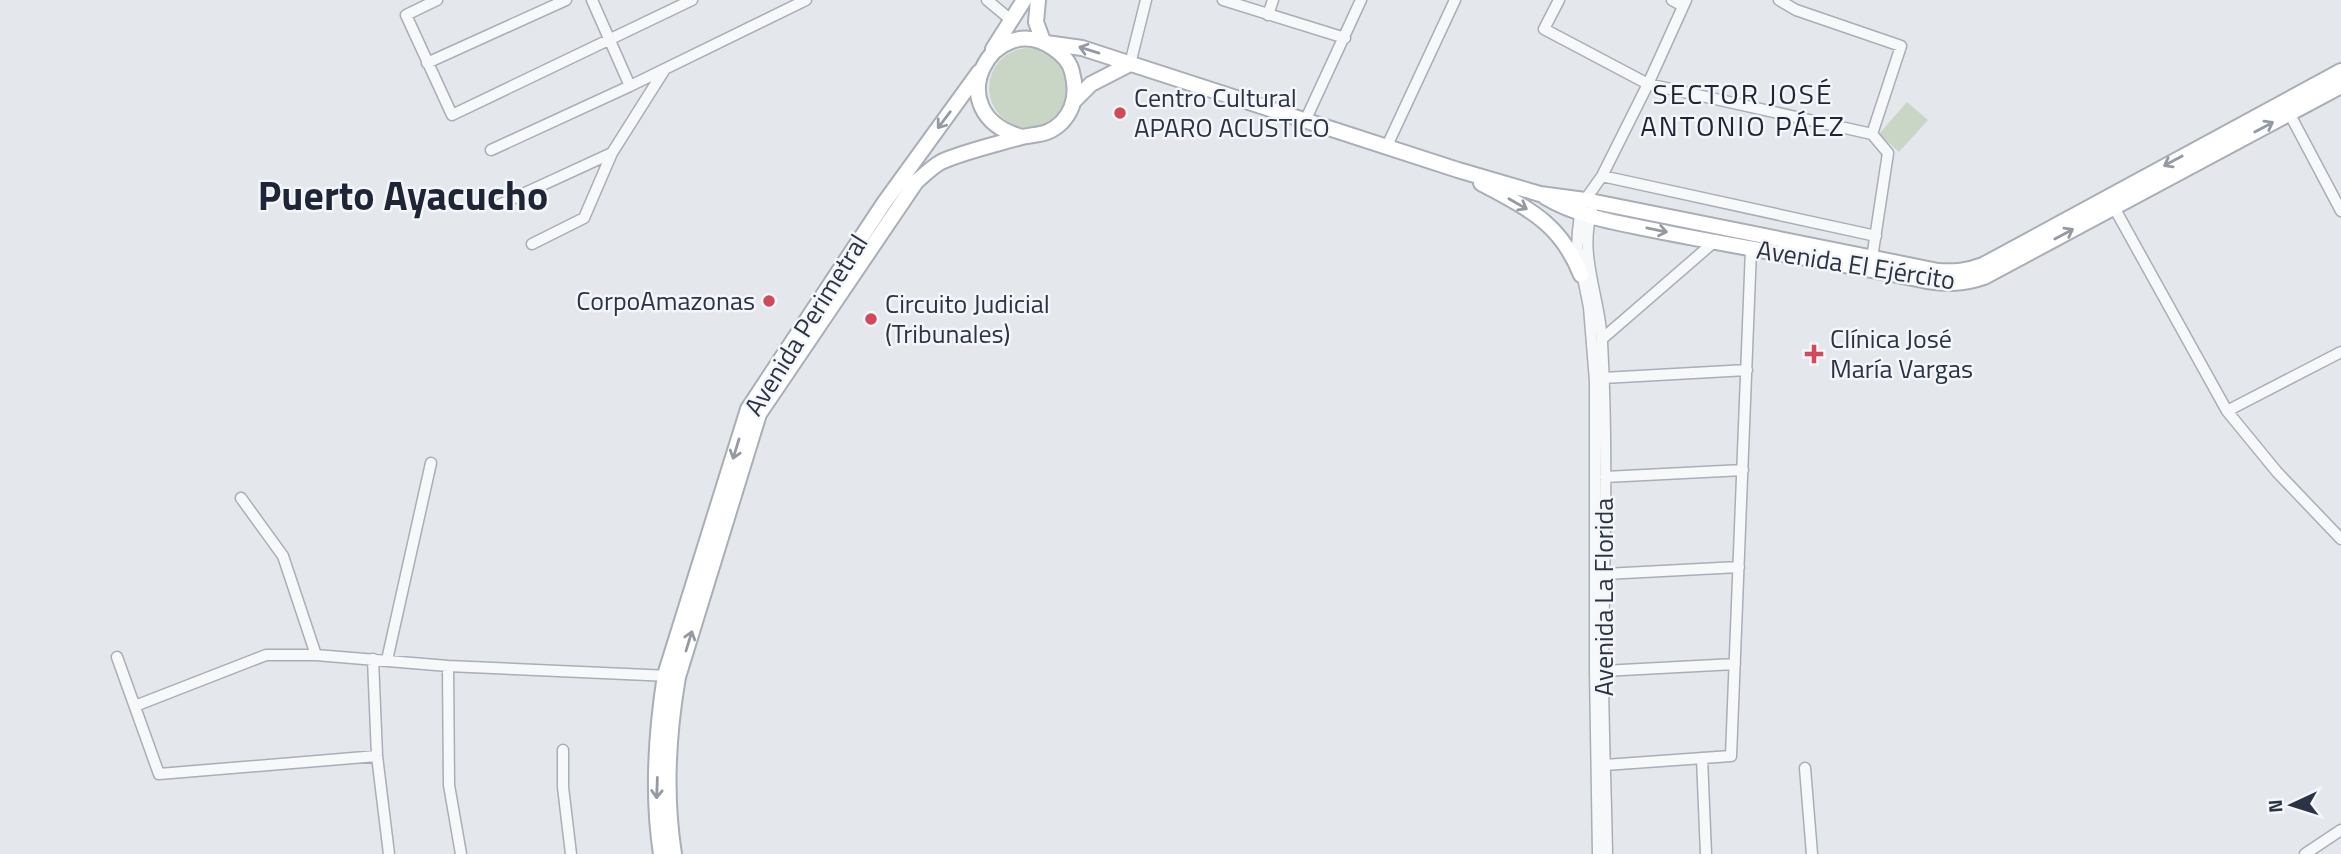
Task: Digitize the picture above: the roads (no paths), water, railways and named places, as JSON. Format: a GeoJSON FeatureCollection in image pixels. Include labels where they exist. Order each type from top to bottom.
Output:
{"type":"FeatureCollection","features":[{"type":"Feature","properties":{"kind":"street"},"geometry":{"type":"LineString","coordinates":[[437,0],[406,15],[452,115],[692,0]]}},
{"type":"Feature","properties":{"kind":"street"},"geometry":{"type":"LineString","coordinates":[[428,63],[566,0]]}},
{"type":"Feature","properties":{"kind":"street"},"geometry":{"type":"LineString","coordinates":[[592,0],[630,86]]}},
{"type":"Feature","properties":{"kind":"street"},"geometry":{"type":"LineString","coordinates":[[491,150],[806,0]]}},
{"type":"Feature","properties":{"kind":"street"},"geometry":{"type":"LineString","coordinates":[[987,0],[1011,20]]}},
{"type":"Feature","properties":{"kind":"street","name":"Avenida Perimetral"},"geometry":{"type":"LineString","coordinates":[[674,854],[669,820],[671,676],[748,409],[884,203],[984,65],[1024,0]]}},
{"type":"Feature","properties":{"kind":"street"},"geometry":{"type":"LineString","coordinates":[[1038,0],[1036,22],[1045,42]]}},
{"type":"Feature","properties":{"kind":"street"},"geometry":{"type":"LineString","coordinates":[[1074,101],[1091,85],[1130,64],[1146,0]]}},
{"type":"Feature","properties":{"kind":"street"},"geometry":{"type":"LineString","coordinates":[[1223,0],[1345,38]]}},
{"type":"Feature","properties":{"kind":"street"},"geometry":{"type":"LineString","coordinates":[[1268,15],[1273,0]]}},
{"type":"Feature","properties":{"kind":"street"},"geometry":{"type":"LineString","coordinates":[[1306,121],[1361,0]]}},
{"type":"Feature","properties":{"kind":"street"},"geometry":{"type":"LineString","coordinates":[[1386,148],[1455,0]]}},
{"type":"Feature","properties":{"kind":"street"},"geometry":{"type":"LineString","coordinates":[[1559,0],[1544,29],[1648,84],[1872,134],[1888,153],[1872,258]]}},
{"type":"Feature","properties":{"kind":"street"},"geometry":{"type":"LineString","coordinates":[[1598,854],[1594,370],[1589,307],[1577,248],[1587,208],[1685,3],[1672,0]]}},
{"type":"Feature","properties":{"kind":"street"},"geometry":{"type":"LineString","coordinates":[[1779,0],[1796,10],[1901,46],[1872,134]]}},
{"type":"Feature","properties":{"kind":"street"},"geometry":{"type":"LineString","coordinates":[[1026,39],[1045,42],[1061,53],[1071,67],[1076,83],[1074,101],[1067,116],[1055,129],[1039,136],[1021,137],[1006,133],[993,124],[978,96],[978,80],[984,65],[994,51],[1009,42],[1026,39]]}},
{"type":"Feature","properties":{"kind":"street","name":"Avenida El Ejército"},"geometry":{"type":"LineString","coordinates":[[1045,42],[1082,48],[1386,148],[1587,208],[1714,242],[1954,284],[1984,277],[2111,201]]}},
{"type":"Feature","properties":{"kind":"street"},"geometry":{"type":"LineString","coordinates":[[532,244],[584,218],[612,153],[665,69]]}},
{"type":"Feature","properties":{"kind":"street","name":"Avenida El Ejército"},"geometry":{"type":"LineString","coordinates":[[1587,208],[1938,271],[1968,271],[2111,201],[2286,108],[2341,71]]}},
{"type":"Feature","properties":{"kind":"street","name":"Avenida El Ejército"},"geometry":{"type":"LineString","coordinates":[[2286,108],[2341,86]]}},
{"type":"Feature","properties":{"kind":"street"},"geometry":{"type":"LineString","coordinates":[[2286,108],[2341,211]]}},
{"type":"Feature","properties":{"kind":"street","name":"Avenida Perimetral"},"geometry":{"type":"LineString","coordinates":[[662,854],[656,823],[659,712],[759,414],[916,182],[942,162],[1021,137]]}},
{"type":"Feature","properties":{"kind":"street"},"geometry":{"type":"LineString","coordinates":[[499,205],[612,153]]}},
{"type":"Feature","properties":{"kind":"street"},"geometry":{"type":"LineString","coordinates":[[1458,170],[1541,218],[1568,245],[1581,275]]}},
{"type":"Feature","properties":{"kind":"street"},"geometry":{"type":"LineString","coordinates":[[1602,176],[1876,236]]}},
{"type":"Feature","properties":{"kind":"street"},"geometry":{"type":"LineString","coordinates":[[2111,201],[2227,411],[2277,472],[2341,539]]}},
{"type":"Feature","properties":{"kind":"street","name":"Avenida La Florida"},"geometry":{"type":"LineString","coordinates":[[1587,208],[1587,253],[1596,292],[1602,339],[1605,477],[1603,671],[1607,854]]}},
{"type":"Feature","properties":{"kind":"street"},"geometry":{"type":"LineString","coordinates":[[1602,339],[1714,242]]}},
{"type":"Feature","properties":{"kind":"street"},"geometry":{"type":"LineString","coordinates":[[1605,765],[1731,756],[1751,249]]}},
{"type":"Feature","properties":{"kind":"street"},"geometry":{"type":"LineString","coordinates":[[2227,411],[2341,352]]}},
{"type":"Feature","properties":{"kind":"street"},"geometry":{"type":"LineString","coordinates":[[1603,378],[1747,370]]}},
{"type":"Feature","properties":{"kind":"street"},"geometry":{"type":"LineString","coordinates":[[387,660],[431,463]]}},
{"type":"Feature","properties":{"kind":"street"},"geometry":{"type":"LineString","coordinates":[[1605,477],[1743,470]]}},
{"type":"Feature","properties":{"kind":"street"},"geometry":{"type":"LineString","coordinates":[[241,498],[283,556],[316,655]]}},
{"type":"Feature","properties":{"kind":"street"},"geometry":{"type":"LineString","coordinates":[[1605,574],[1739,567]]}},
{"type":"Feature","properties":{"kind":"street"},"geometry":{"type":"LineString","coordinates":[[135,706],[266,655],[316,655],[448,666],[671,676]]}},
{"type":"Feature","properties":{"kind":"street"},"geometry":{"type":"LineString","coordinates":[[117,657],[159,774],[377,756]]}},
{"type":"Feature","properties":{"kind":"street"},"geometry":{"type":"LineString","coordinates":[[373,659],[377,756],[389,854]]}},
{"type":"Feature","properties":{"kind":"street"},"geometry":{"type":"LineString","coordinates":[[1603,671],[1735,664]]}},
{"type":"Feature","properties":{"kind":"street"},"geometry":{"type":"LineString","coordinates":[[448,666],[449,785],[461,854]]}},
{"type":"Feature","properties":{"kind":"street"},"geometry":{"type":"LineString","coordinates":[[563,750],[563,787],[570,854]]}},
{"type":"Feature","properties":{"kind":"street"},"geometry":{"type":"LineString","coordinates":[[1702,758],[1706,854]]}},
{"type":"Feature","properties":{"kind":"street"},"geometry":{"type":"LineString","coordinates":[[1805,768],[1812,854]]}},
{"type":"Feature","properties":{"kind":"street"},"geometry":{"type":"LineString","coordinates":[[2305,854],[2341,830]]}},
{"type":"Feature","properties":{"kind":"place","name":"Centro Cultural APARO ACUSTICO"},"geometry":{"type":"Point","coordinates":[1120,113]}},
{"type":"Feature","properties":{"kind":"place","name":"CorpoAmazonas"},"geometry":{"type":"Point","coordinates":[769,301]}},
{"type":"Feature","properties":{"kind":"place","name":"Circuito Judicial (Tribunales)"},"geometry":{"type":"Point","coordinates":[871,319]}},
{"type":"Feature","properties":{"kind":"place","name":"Clínica José María Vargas"},"geometry":{"type":"Point","coordinates":[1814,354]}},
{"type":"Feature","properties":{"kind":"district","name":"SECTOR JOSÉ ANTONIO PÁEZ"},"geometry":{"type":"Point","coordinates":[1743,110]}},
{"type":"Feature","properties":{"kind":"district","name":"Puerto Ayacucho"},"geometry":{"type":"Point","coordinates":[403,196]}}]}
